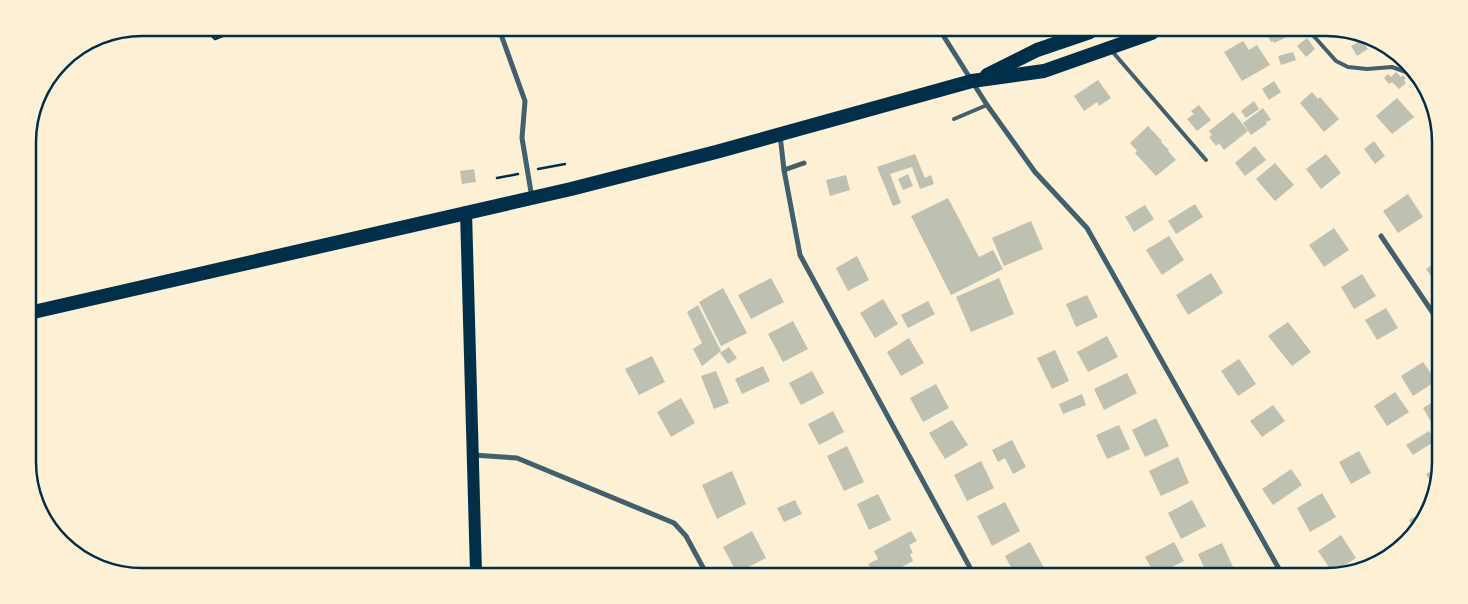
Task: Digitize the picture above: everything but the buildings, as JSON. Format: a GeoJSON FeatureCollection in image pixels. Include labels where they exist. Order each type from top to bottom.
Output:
{"type":"FeatureCollection","features":[{"type":"Feature","properties":{"kind":"highway"},"geometry":{"type":"LineString","coordinates":[[972,81],[1037,50],[1078,36]]}},
{"type":"Feature","properties":{"kind":"highway"},"geometry":{"type":"LineString","coordinates":[[36,311],[571,189],[972,81],[1044,71],[1143,36]]}},
{"type":"Feature","properties":{"kind":"main road"},"geometry":{"type":"LineString","coordinates":[[466,212],[476,568]]}},
{"type":"Feature","properties":{"kind":"street"},"geometry":{"type":"LineString","coordinates":[[502,36],[525,101],[522,138],[532,198]]}},
{"type":"Feature","properties":{"kind":"street"},"geometry":{"type":"LineString","coordinates":[[944,36],[987,105],[1035,172],[1087,228],[1278,568]]}},
{"type":"Feature","properties":{"kind":"street"},"geometry":{"type":"LineString","coordinates":[[780,134],[784,170],[800,255],[971,568]]}},
{"type":"Feature","properties":{"kind":"street"},"geometry":{"type":"LineString","coordinates":[[784,170],[804,163]]}},
{"type":"Feature","properties":{"kind":"street"},"geometry":{"type":"LineString","coordinates":[[1381,236],[1432,312]]}},
{"type":"Feature","properties":{"kind":"street"},"geometry":{"type":"LineString","coordinates":[[473,455],[517,458],[674,523],[686,536],[703,568]]}},
{"type":"Feature","properties":{"kind":"lane"},"geometry":{"type":"LineString","coordinates":[[1313,36],[1336,61],[1348,67],[1367,69],[1392,66],[1405,71]]}},
{"type":"Feature","properties":{"kind":"lane"},"geometry":{"type":"LineString","coordinates":[[1109,48],[1206,160]]}},
{"type":"Feature","properties":{"kind":"lane"},"geometry":{"type":"LineString","coordinates":[[954,119],[987,105]]}}]}
